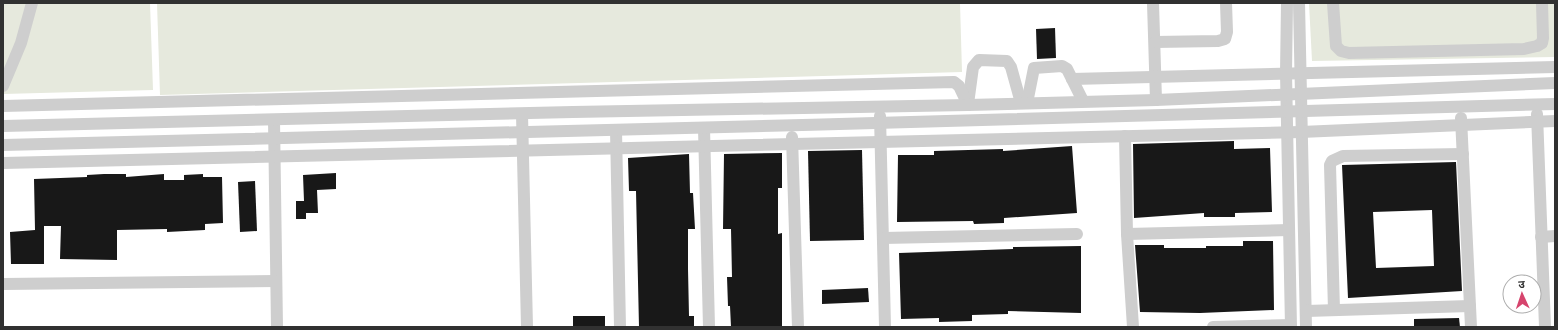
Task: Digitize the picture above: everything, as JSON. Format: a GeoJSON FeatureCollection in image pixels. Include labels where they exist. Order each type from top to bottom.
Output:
{"type":"FeatureCollection","features":[{"type":"Feature","properties":{"kind":"street"},"geometry":{"type":"LineString","coordinates":[[3,86],[20,43],[32,3]]}},
{"type":"Feature","properties":{"kind":"street"},"geometry":{"type":"LineString","coordinates":[[1153,3],[1156,100]]}},
{"type":"Feature","properties":{"kind":"street"},"geometry":{"type":"LineString","coordinates":[[1155,42],[1218,41],[1225,38],[1227,32],[1226,3]]}},
{"type":"Feature","properties":{"kind":"street"},"geometry":{"type":"LineString","coordinates":[[1213,327],[1291,326],[1286,94],[1287,3]]}},
{"type":"Feature","properties":{"kind":"street"},"geometry":{"type":"LineString","coordinates":[[1299,3],[1306,327]]}},
{"type":"Feature","properties":{"kind":"street"},"geometry":{"type":"LineString","coordinates":[[1333,3],[1336,46],[1342,51],[1349,52],[1524,49],[1537,46],[1542,43],[1543,38],[1542,3]]}},
{"type":"Feature","properties":{"kind":"street"},"geometry":{"type":"LineString","coordinates":[[968,106],[972,67],[979,60],[1007,61],[1011,67],[1024,103]]}},
{"type":"Feature","properties":{"kind":"street"},"geometry":{"type":"LineString","coordinates":[[1024,103],[1034,68],[1062,66],[1066,67],[1083,101]]}},
{"type":"Feature","properties":{"kind":"street"},"geometry":{"type":"LineString","coordinates":[[1072,79],[1300,72],[1555,67]]}},
{"type":"Feature","properties":{"kind":"street"},"geometry":{"type":"LineString","coordinates":[[3,106],[954,82],[959,86],[968,106]]}},
{"type":"Feature","properties":{"kind":"street"},"geometry":{"type":"LineString","coordinates":[[3,126],[522,114],[968,106],[1083,101],[1156,100],[1555,83]]}},
{"type":"Feature","properties":{"kind":"street"},"geometry":{"type":"LineString","coordinates":[[3,145],[880,124],[1555,104]]}},
{"type":"Feature","properties":{"kind":"street"},"geometry":{"type":"LineString","coordinates":[[1537,105],[1541,237],[1550,312],[1545,327]]}},
{"type":"Feature","properties":{"kind":"street"},"geometry":{"type":"LineString","coordinates":[[1461,107],[1471,327]]}},
{"type":"Feature","properties":{"kind":"street"},"geometry":{"type":"LineString","coordinates":[[880,108],[885,327]]}},
{"type":"Feature","properties":{"kind":"street"},"geometry":{"type":"LineString","coordinates":[[522,114],[527,327]]}},
{"type":"Feature","properties":{"kind":"street"},"geometry":{"type":"LineString","coordinates":[[274,120],[277,327]]}},
{"type":"Feature","properties":{"kind":"street"},"geometry":{"type":"LineString","coordinates":[[3,163],[1301,132],[1555,120]]}},
{"type":"Feature","properties":{"kind":"street"},"geometry":{"type":"LineString","coordinates":[[792,126],[798,327]]}},
{"type":"Feature","properties":{"kind":"street"},"geometry":{"type":"LineString","coordinates":[[704,128],[709,327]]}},
{"type":"Feature","properties":{"kind":"street"},"geometry":{"type":"LineString","coordinates":[[616,130],[620,327]]}},
{"type":"Feature","properties":{"kind":"street"},"geometry":{"type":"LineString","coordinates":[[1125,136],[1127,234],[1133,327]]}},
{"type":"Feature","properties":{"kind":"street"},"geometry":{"type":"LineString","coordinates":[[1334,310],[1330,165],[1332,161],[1343,156],[1463,154]]}},
{"type":"Feature","properties":{"kind":"street"},"geometry":{"type":"LineString","coordinates":[[1127,234],[1289,230]]}},
{"type":"Feature","properties":{"kind":"street"},"geometry":{"type":"LineString","coordinates":[[883,238],[1076,234]]}},
{"type":"Feature","properties":{"kind":"street"},"geometry":{"type":"LineString","coordinates":[[1541,237],[1555,236]]}},
{"type":"Feature","properties":{"kind":"street"},"geometry":{"type":"LineString","coordinates":[[3,284],[276,281]]}},
{"type":"Feature","properties":{"kind":"street"},"geometry":{"type":"LineString","coordinates":[[1306,311],[1470,306]]}},
{"type":"Feature","properties":{"kind":"shaded area"},"geometry":{"type":"Polygon","coordinates":[[[3,3],[150,3],[153,90],[3,94],[3,3]]]}},
{"type":"Feature","properties":{"kind":"shaded area"},"geometry":{"type":"Polygon","coordinates":[[[157,3],[960,3],[962,72],[160,95],[157,3]]]}},
{"type":"Feature","properties":{"kind":"shaded area"},"geometry":{"type":"Polygon","coordinates":[[[1309,3],[1555,3],[1555,57],[1312,61],[1309,3]]]}},
{"type":"Feature","properties":{"kind":"building"},"geometry":{"type":"Polygon","coordinates":[[[1055,28],[1056,58],[1037,59],[1036,29],[1055,28]]]}},
{"type":"Feature","properties":{"kind":"building"},"geometry":{"type":"Polygon","coordinates":[[[1234,141],[1234,149],[1270,148],[1272,212],[1235,213],[1235,217],[1204,217],[1204,213],[1134,218],[1133,144],[1234,141]]]}},
{"type":"Feature","properties":{"kind":"building"},"geometry":{"type":"Polygon","coordinates":[[[1072,146],[1077,213],[1004,218],[1004,223],[974,224],[973,221],[897,222],[898,155],[934,155],[934,151],[1003,149],[1003,151],[1072,146]]]}},
{"type":"Feature","properties":{"kind":"building"},"geometry":{"type":"Polygon","coordinates":[[[862,150],[864,240],[810,241],[808,151],[862,150]]]}},
{"type":"Feature","properties":{"kind":"building"},"geometry":{"type":"Polygon","coordinates":[[[782,153],[782,188],[778,188],[778,234],[782,233],[782,327],[731,327],[730,306],[728,306],[727,277],[732,277],[731,229],[723,229],[724,154],[782,153]]]}},
{"type":"Feature","properties":{"kind":"building"},"geometry":{"type":"Polygon","coordinates":[[[689,154],[690,193],[693,193],[695,229],[688,229],[689,316],[694,316],[694,327],[639,327],[636,191],[629,191],[628,158],[689,154]]]}},
{"type":"Feature","properties":{"kind":"building"},"geometry":{"type":"Polygon","coordinates":[[[1456,162],[1462,291],[1348,298],[1342,165],[1456,162]],[[1432,210],[1373,212],[1376,268],[1434,266],[1432,210]]]}},
{"type":"Feature","properties":{"kind":"building"},"geometry":{"type":"Polygon","coordinates":[[[336,173],[336,189],[317,190],[318,213],[306,213],[306,219],[296,219],[296,201],[304,201],[303,175],[336,173]]]}},
{"type":"Feature","properties":{"kind":"building"},"geometry":{"type":"Polygon","coordinates":[[[126,174],[126,177],[164,174],[164,180],[184,180],[184,175],[203,174],[203,177],[222,177],[223,223],[205,224],[205,230],[167,232],[167,229],[117,230],[117,260],[60,259],[61,226],[44,226],[44,264],[11,264],[10,232],[35,230],[34,179],[87,177],[87,175],[126,174]]]}},
{"type":"Feature","properties":{"kind":"building"},"geometry":{"type":"Polygon","coordinates":[[[255,181],[257,231],[240,232],[238,182],[255,181]]]}},
{"type":"Feature","properties":{"kind":"building"},"geometry":{"type":"Polygon","coordinates":[[[1243,241],[1273,241],[1274,310],[1200,313],[1140,312],[1135,245],[1164,245],[1164,248],[1206,248],[1206,246],[1243,246],[1243,241]]]}},
{"type":"Feature","properties":{"kind":"building"},"geometry":{"type":"Polygon","coordinates":[[[1081,246],[1081,313],[1008,311],[1008,314],[972,315],[972,321],[939,322],[939,318],[901,319],[899,253],[1013,249],[1013,247],[1081,246]]]}},
{"type":"Feature","properties":{"kind":"building"},"geometry":{"type":"Polygon","coordinates":[[[868,288],[869,302],[822,304],[822,290],[868,288]]]}},
{"type":"Feature","properties":{"kind":"building"},"geometry":{"type":"Polygon","coordinates":[[[573,316],[605,316],[605,327],[573,327],[573,316]]]}},
{"type":"Feature","properties":{"kind":"building"},"geometry":{"type":"Polygon","coordinates":[[[1459,318],[1460,327],[1414,327],[1414,319],[1459,318]]]}}]}
